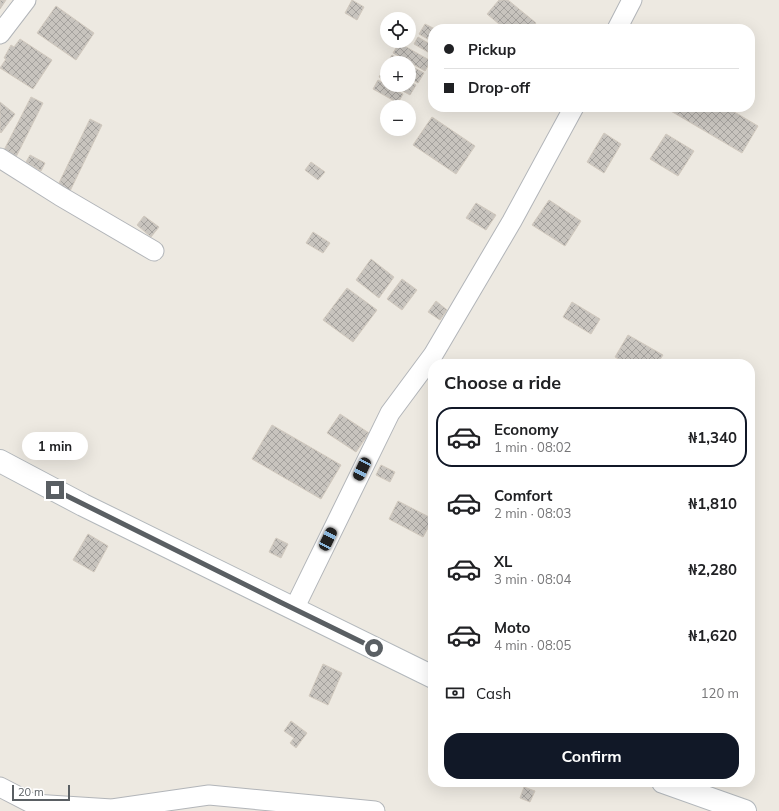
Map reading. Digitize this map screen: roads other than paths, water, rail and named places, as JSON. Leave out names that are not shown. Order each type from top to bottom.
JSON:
[{"type":"street","points":[[0,34],[26,0]]},
{"type":"street","points":[[619,24],[632,0]]},
{"type":"street","points":[[429,359],[512,221],[571,112]]},
{"type":"street","points":[[0,158],[60,196],[154,251]]},
{"type":"street","points":[[294,609],[390,413],[428,361]]},
{"type":"street","points":[[0,461],[83,505],[428,675]]},
{"type":"street","points":[[0,787],[33,804],[112,809],[209,795],[376,811]]},
{"type":"street","points":[[677,787],[745,811]]}]
